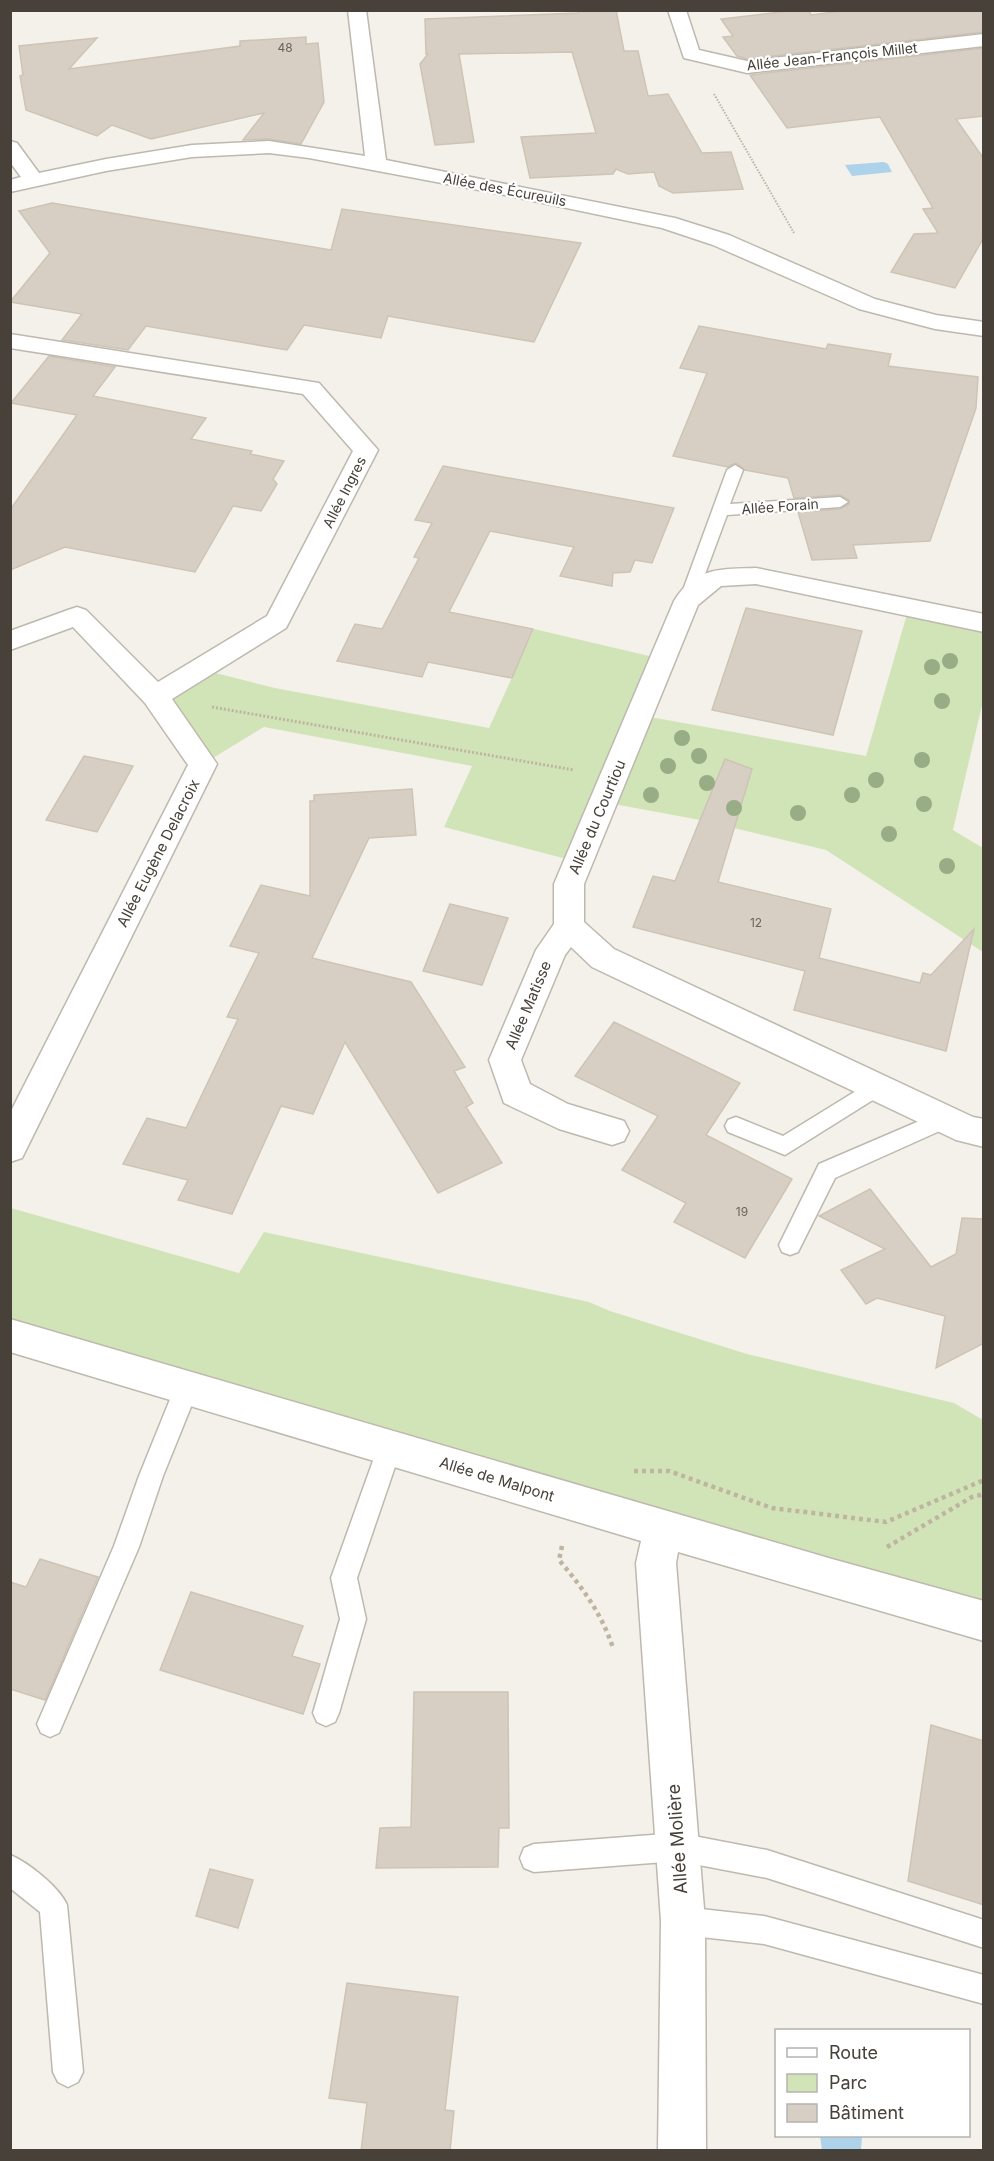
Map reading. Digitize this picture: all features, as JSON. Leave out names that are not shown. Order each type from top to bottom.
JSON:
[{"type":"street","points":[[357,10],[376,164]]},
{"type":"street","points":[[677,10],[691,54]]},
{"type":"street","name":"Allée Jean-François Millet","points":[[691,54],[747,67],[984,40]]},
{"type":"street","points":[[10,147],[33,180]]},
{"type":"street","name":"Allée des Écureuils","points":[[10,186],[169,154],[239,148],[288,149],[500,188],[667,223],[722,240],[867,304],[935,322],[984,329]]},
{"type":"street","name":"Allée Ingres","points":[[10,341],[311,388],[366,450],[277,622],[155,696]]},
{"type":"street","name":"Allée du Courtiou","points":[[569,926],[569,884],[613,777],[687,601],[714,578],[756,576],[984,623]]},
{"type":"street","name":"Allée Eugène Delacroix","points":[[10,641],[77,616],[155,696],[203,764],[10,1148]]},
{"type":"street","points":[[569,926],[603,958],[968,1130],[984,1133]]},
{"type":"street","name":"Allée Matisse","points":[[569,926],[552,950],[505,1060],[516,1093],[560,1115],[612,1131]]},
{"type":"street","name":"Allée de Malpont","points":[[10,1335],[832,1579],[984,1621]]},
{"type":"street","name":"Allée Molière","points":[[664,1528],[656,1563],[683,1921],[682,2151]]},
{"type":"lane","name":"Allée Forain","points":[[687,601],[735,470]]},
{"type":"lane","name":"Allée Forain","points":[[720,510],[840,502]]},
{"type":"lane","points":[[736,1126],[785,1146],[877,1087]]},
{"type":"lane","points":[[790,1245],[827,1172],[945,1119]]},
{"type":"lane","points":[[50,1724],[126,1547],[151,1476],[187,1387]]},
{"type":"lane","points":[[326,1713],[353,1618],[344,1578],[386,1458],[386,1446]]},
{"type":"lane","points":[[534,1858],[678,1847],[767,1864],[984,1934]]},
{"type":"lane","points":[[10,1869],[53,1905],[68,2072]]},
{"type":"lane","points":[[683,1921],[764,1930],[984,1990]]},
{"type":"path","points":[[691,54],[824,285]]},
{"type":"path","points":[[155,696],[613,777]]},
{"type":"path","points":[[832,1579],[972,1497],[984,1494]]},
{"type":"green space","points":[[909,607],[983,620],[983,701],[953,830],[983,848],[983,952],[826,850],[700,820],[603,802],[578,862],[444,827],[472,766],[264,727],[203,764],[155,696],[200,669],[275,688],[489,728],[534,629],[662,659],[639,715],[866,756]]},
{"type":"green space","points":[[11,1208],[239,1273],[264,1232],[589,1302],[610,1311],[747,1354],[954,1403],[983,1420],[983,1621],[11,1335]]},
{"type":"water","points":[[884,162],[888,164],[892,172],[852,176],[845,165]]},
{"type":"water","points":[[820,2137],[862,2137],[861,2150],[822,2150]]},
{"type":"building","points":[[578,10],[616,10],[624,51],[638,51],[648,96],[668,94],[702,153],[731,152],[743,189],[673,193],[659,186],[654,172],[628,174],[616,169],[613,174],[530,178],[521,137],[596,133],[572,52],[459,54],[474,142],[435,145],[420,64],[428,54],[426,54],[425,19],[578,13]]},
{"type":"building","points":[[809,10],[811,15],[849,10],[984,10],[984,32],[747,59],[737,56],[723,37],[733,36],[721,19]]},
{"type":"building","points":[[306,37],[306,44],[318,43],[324,102],[301,144],[269,139],[243,140],[264,113],[151,139],[112,125],[97,136],[26,110],[20,76],[23,75],[19,46],[97,38],[69,69],[240,46],[240,41]]},
{"type":"building","points":[[984,48],[984,116],[956,119],[984,159],[984,237],[955,288],[891,272],[914,234],[938,233],[923,209],[933,208],[880,117],[787,128],[750,75]]},
{"type":"building","points":[[52,203],[331,250],[342,209],[581,243],[534,342],[388,316],[381,338],[304,325],[287,350],[146,326],[128,350],[62,340],[82,314],[10,302],[50,253],[19,211]]},
{"type":"building","points":[[699,326],[826,349],[828,344],[891,354],[888,366],[978,377],[976,408],[930,541],[853,545],[857,558],[812,560],[798,512],[840,509],[849,504],[849,500],[840,495],[794,498],[788,478],[745,470],[736,463],[728,467],[673,456],[707,373],[680,368]]},
{"type":"building","points":[[49,356],[115,367],[93,396],[206,418],[191,439],[252,451],[250,454],[284,461],[273,479],[277,484],[261,511],[233,506],[195,572],[65,547],[10,570],[10,510],[77,415],[11,403]]},
{"type":"building","points":[[443,466],[674,508],[652,563],[635,560],[630,572],[613,573],[612,586],[560,576],[574,547],[490,531],[449,612],[533,629],[512,678],[428,662],[422,677],[337,661],[355,624],[382,629],[419,558],[414,557],[432,523],[415,520]]},
{"type":"building","points":[[746,608],[862,631],[833,735],[712,710]]},
{"type":"building","points":[[84,756],[133,766],[97,832],[46,820]]},
{"type":"building","points":[[725,759],[752,769],[718,882],[831,909],[819,958],[920,983],[923,973],[931,975],[974,929],[946,1051],[794,1010],[805,971],[633,927],[653,876],[675,881]]},
{"type":"building","points":[[412,789],[416,835],[369,838],[312,958],[411,982],[465,1067],[454,1071],[473,1103],[466,1107],[502,1163],[438,1193],[345,1042],[313,1114],[281,1106],[232,1214],[178,1200],[188,1180],[123,1164],[147,1118],[186,1128],[238,1019],[227,1017],[259,953],[230,946],[261,885],[310,896],[310,801],[314,801],[314,795]]},
{"type":"building","points":[[450,904],[508,918],[482,985],[423,971]]},
{"type":"building","points":[[614,1022],[740,1083],[706,1135],[792,1179],[745,1258],[674,1222],[686,1203],[622,1170],[658,1116],[575,1076]]},
{"type":"building","points":[[870,1189],[931,1267],[956,1254],[962,1218],[984,1219],[984,1343],[936,1368],[945,1316],[877,1298],[866,1304],[841,1270],[885,1249],[819,1216]]},
{"type":"building","points":[[40,1559],[98,1577],[45,1700],[10,1689],[10,1582],[26,1587]]},
{"type":"building","points":[[191,1592],[303,1626],[292,1656],[320,1664],[303,1714],[160,1670]]},
{"type":"building","points":[[414,1692],[508,1692],[509,1828],[499,1828],[498,1867],[376,1868],[380,1828],[411,1827]]},
{"type":"building","points":[[931,1725],[984,1741],[984,1905],[908,1881]]},
{"type":"building","points":[[210,1869],[253,1880],[238,1928],[196,1916]]},
{"type":"building","points":[[347,1983],[458,1997],[445,2110],[454,2111],[450,2151],[361,2151],[367,2103],[329,2098]]}]
